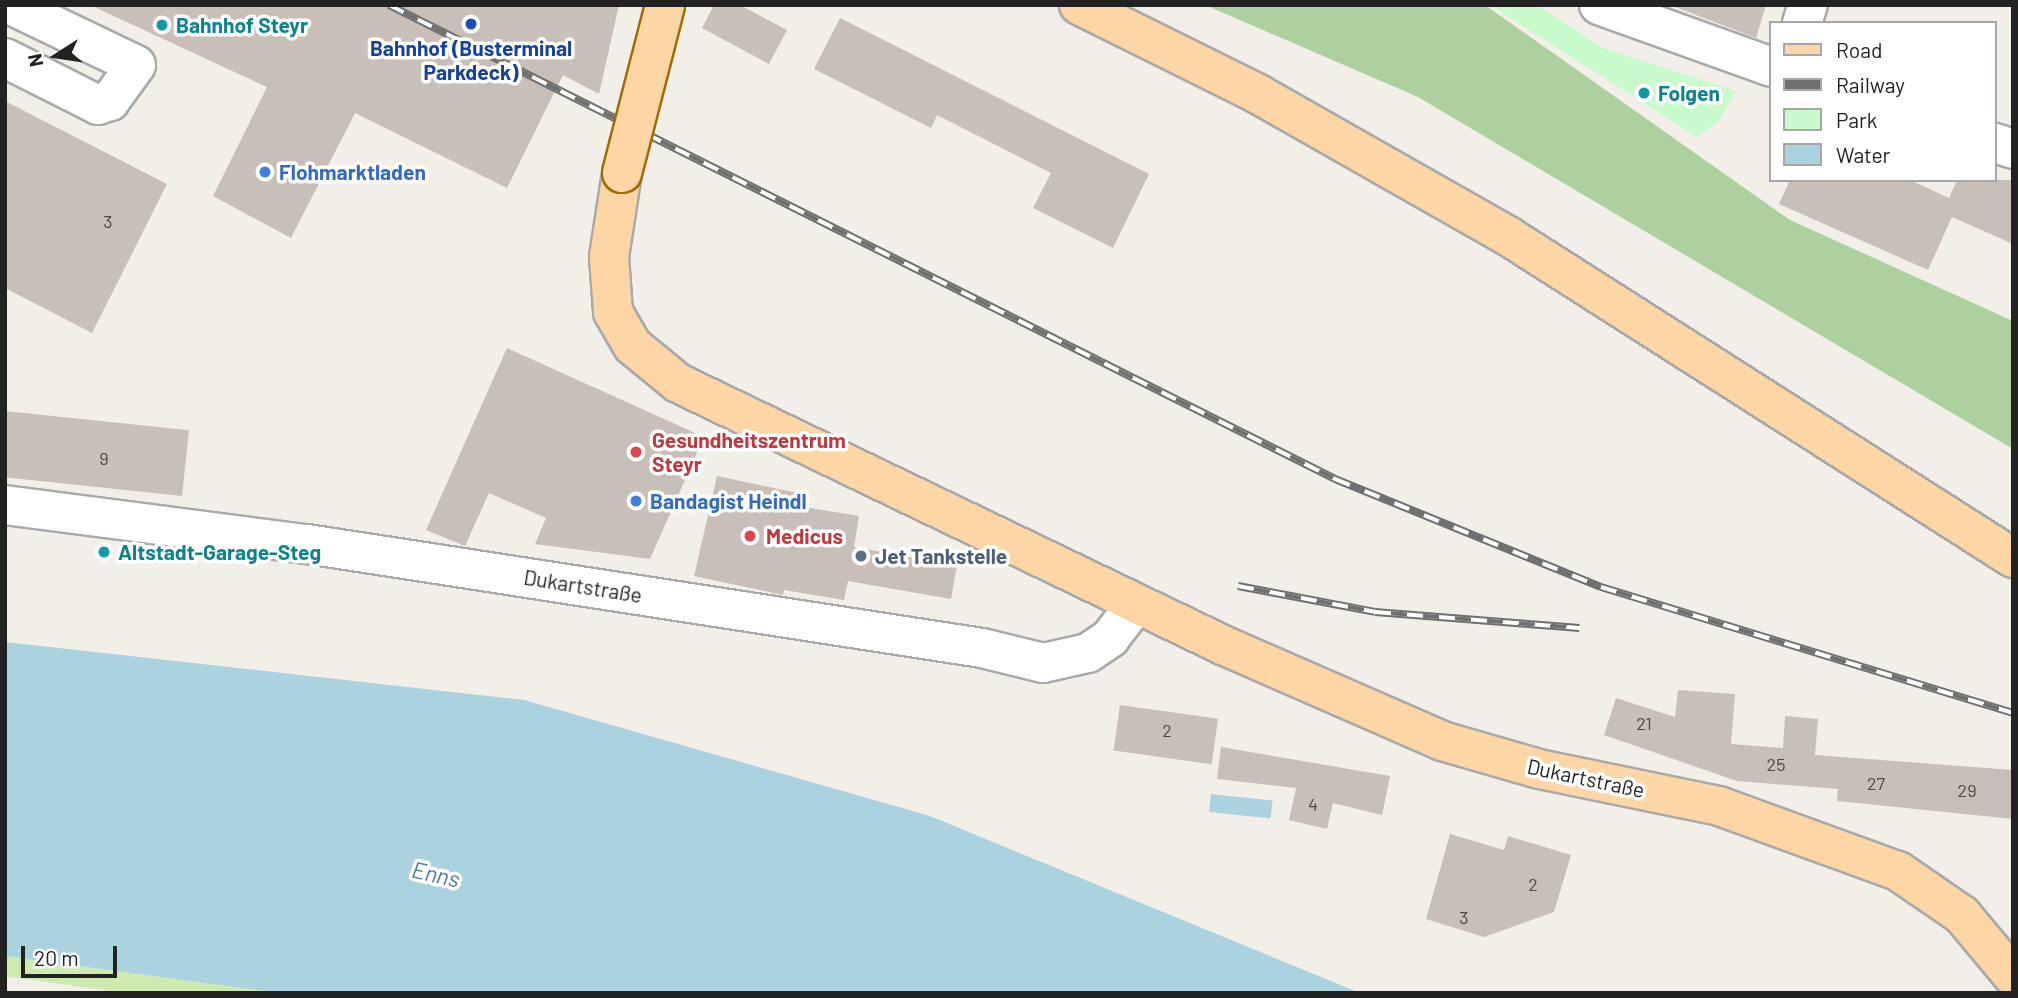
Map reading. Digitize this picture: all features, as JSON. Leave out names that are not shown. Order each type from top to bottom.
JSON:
[{"type":"main road","name":"Dukartstraße","points":[[665,5],[622,173],[610,257],[613,312],[622,331],[647,361],[678,383],[1136,604],[1442,741],[1539,769],[1719,806],[1860,854],[1932,891],[2009,960]]},
{"type":"main road","points":[[1079,5],[1258,94],[1508,236],[2013,558]]},
{"type":"street","points":[[5,58],[99,105],[110,101],[136,65],[11,5]]},
{"type":"street","points":[[1598,5],[1770,67]]},
{"type":"street","name":"Dukartstraße","points":[[5,505],[307,544],[982,648],[1044,663],[1088,653],[1110,638],[1136,604]]},
{"type":"green space","points":[[1205,5],[1485,5],[1790,220],[2013,321],[2013,449],[1418,97]]},
{"type":"green space","points":[[1490,5],[1538,5],[1601,47],[1736,91],[1718,122],[1697,137]]},
{"type":"green space","points":[[5,956],[279,993],[123,993],[5,976]]},
{"type":"water","name":"Enns","points":[[5,642],[524,700],[930,816],[1360,993],[279,993],[5,956]]},
{"type":"water","points":[[1211,794],[1273,800],[1271,818],[1209,812]]},
{"type":"building","points":[[90,5],[619,5],[599,94],[563,75],[507,188],[355,113],[291,238],[213,196],[267,87]]},
{"type":"building","points":[[714,5],[740,5],[787,30],[769,64],[702,28]]},
{"type":"building","points":[[1670,5],[1766,5],[1756,38]]},
{"type":"building","points":[[840,18],[1149,174],[1113,248],[1033,208],[1051,173],[937,115],[931,128],[814,69]]},
{"type":"building","points":[[5,101],[167,184],[92,333],[5,288]]},
{"type":"building","points":[[2013,180],[2013,244],[1952,217],[1928,270],[1779,204],[1789,182],[1914,182],[1949,198],[1956,182]]},
{"type":"building","name":"Gesundheitszentrum Steyr","points":[[507,348],[704,437],[650,559],[535,544],[546,518],[489,493],[465,546],[426,530]]},
{"type":"building","points":[[5,411],[189,430],[182,496],[5,477]]},
{"type":"building","points":[[717,476],[807,495],[804,507],[859,516],[854,547],[957,565],[951,599],[848,581],[844,600],[784,590],[783,595],[694,576]]},
{"type":"building","points":[[1678,690],[1735,694],[1731,744],[1783,748],[1785,716],[1818,719],[1815,755],[2013,770],[2013,819],[1837,801],[1838,789],[1737,781],[1604,735],[1616,698],[1675,717]]},
{"type":"building","points":[[1120,705],[1218,719],[1212,764],[1114,751]]},
{"type":"building","points":[[1221,747],[1390,776],[1382,815],[1333,803],[1327,829],[1289,820],[1296,788],[1217,779]]},
{"type":"building","points":[[1450,834],[1504,850],[1508,836],[1571,855],[1554,912],[1484,937],[1426,919]]},
{"type":"railway","points":[[389,5],[1335,479],[1601,587],[2013,713]]},
{"type":"railway","points":[[1238,586],[1375,612],[1579,628]]},
{"type":"place","name":"Bahnhof (Busterminal Parkdeck)","points":[[471,24]]},
{"type":"place","name":"Bahnhof Steyr","points":[[162,25]]},
{"type":"place","name":"Folgen","points":[[1644,93]]},
{"type":"place","name":"Flohmarktladen","points":[[265,172]]},
{"type":"place","name":"Gesundheitszentrum Steyr","points":[[636,452]]},
{"type":"place","name":"Bandagist Heindl","points":[[636,501]]},
{"type":"place","name":"Medicus","points":[[750,536]]},
{"type":"place","name":"Altstadt-Garage-Steg","points":[[104,552]]},
{"type":"place","name":"Jet Tankstelle","points":[[861,556]]}]
